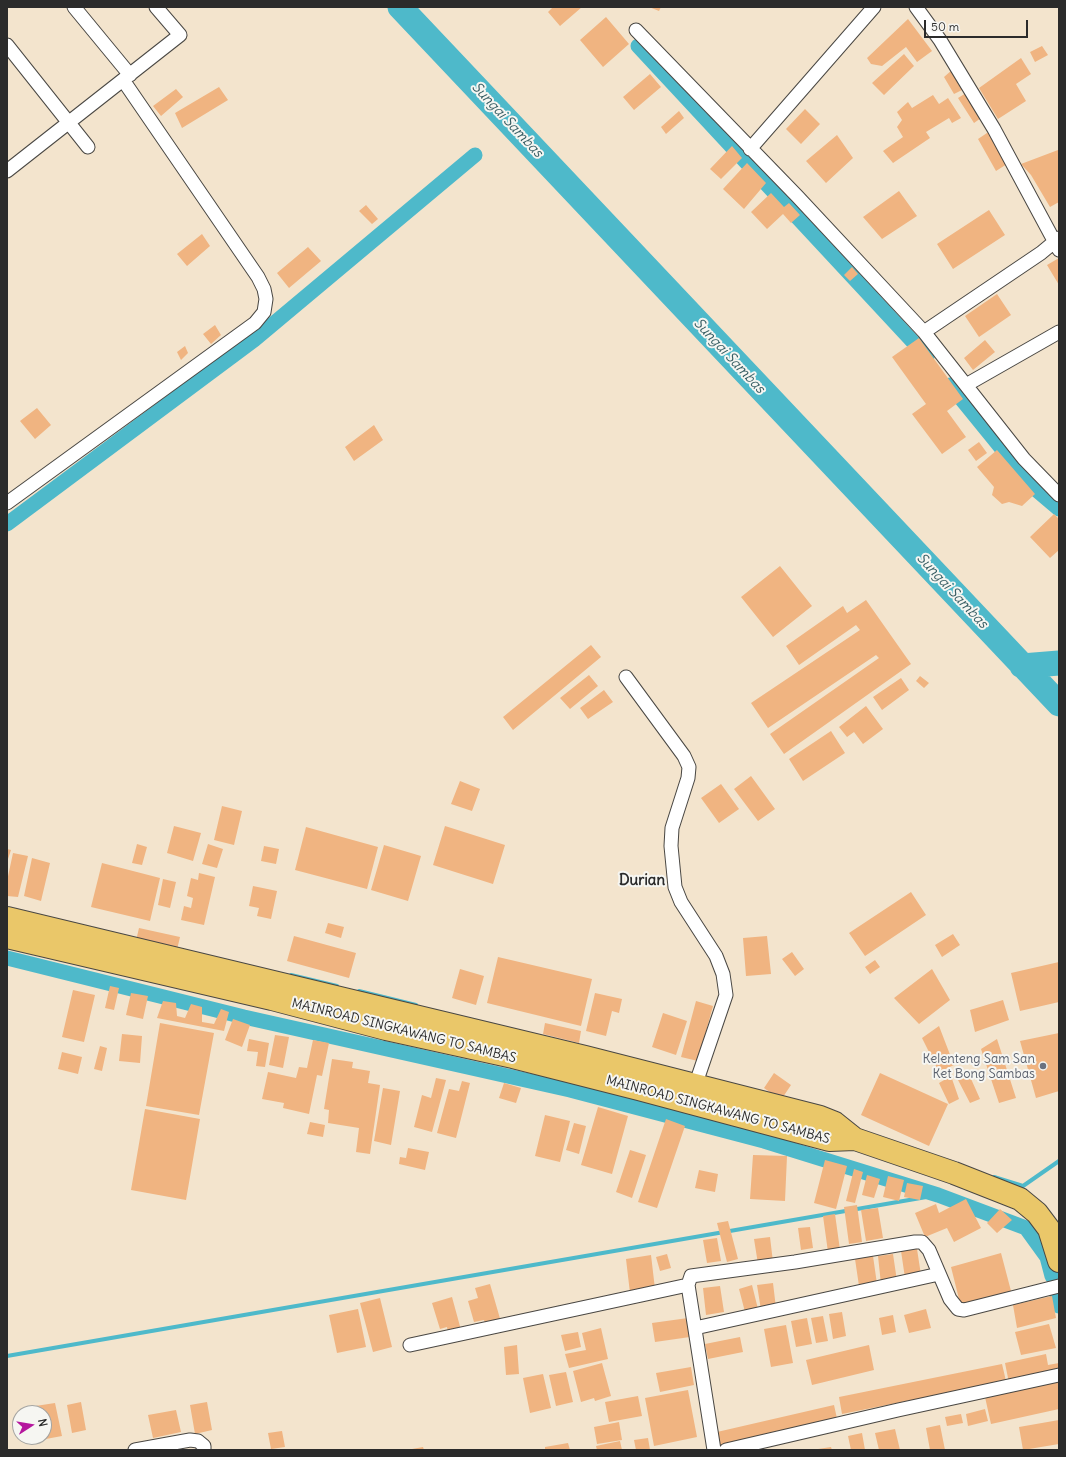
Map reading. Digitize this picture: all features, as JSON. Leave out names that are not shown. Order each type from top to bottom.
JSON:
[{"type":"highway","name":"MAINROAD SINGKAWANG TO SAMBAS","points":[[7,918],[390,1020],[469,1047],[639,1089],[829,1140],[855,1139]]},
{"type":"highway","name":"MAINROAD SINGKAWANG TO SAMBAS","points":[[7,937],[272,999],[585,1057],[820,1117],[835,1123],[855,1139]]},
{"type":"highway","points":[[855,1139],[954,1173],[1020,1199],[1037,1212],[1049,1229],[1059,1261]]},
{"type":"street","points":[[7,503],[249,328],[264,312],[266,299],[264,289],[258,277],[126,77],[74,7]]},
{"type":"street","points":[[7,172],[180,35],[156,7]]},
{"type":"street","points":[[750,149],[874,7]]},
{"type":"street","points":[[916,7],[940,40],[994,129],[1057,243],[1041,252],[924,332]]},
{"type":"street","points":[[636,30],[924,332],[1024,459],[1059,495]]},
{"type":"street","points":[[7,45],[88,147]]},
{"type":"street","points":[[966,385],[1059,332]]},
{"type":"street","points":[[626,677],[684,756],[689,767],[688,778],[672,828],[671,846],[675,887],[681,902],[716,956],[723,974],[726,994],[696,1086]]},
{"type":"street","points":[[714,1450],[696,1328],[688,1285],[691,1276],[795,1262],[922,1242],[930,1250],[950,1299],[954,1306],[960,1310],[1059,1286]]},
{"type":"street","points":[[696,1328],[939,1274]]},
{"type":"street","points":[[410,1345],[688,1285]]},
{"type":"street","points":[[726,1450],[898,1410],[1059,1375]]},
{"type":"street","points":[[135,1450],[190,1440],[198,1441],[204,1446],[204,1450]]},
{"type":"building","points":[[553,7],[582,7],[560,26],[548,12]]},
{"type":"building","points":[[649,7],[661,7],[659,11]]},
{"type":"building","points":[[606,17],[629,44],[603,67],[580,40]]},
{"type":"building","points":[[908,19],[932,51],[917,62],[906,47],[882,66],[871,64],[867,58]]},
{"type":"building","points":[[1042,46],[1048,55],[1035,62],[1030,52]]},
{"type":"building","points":[[904,54],[914,66],[884,95],[872,83]]},
{"type":"building","points":[[1021,58],[1031,74],[1016,84],[1026,101],[998,119],[979,88]]},
{"type":"building","points":[[952,70],[964,89],[954,94],[944,77]]},
{"type":"building","points":[[650,74],[661,87],[634,110],[623,97]]},
{"type":"building","points":[[219,87],[228,100],[182,128],[175,113]]},
{"type":"building","points":[[176,89],[183,97],[161,116],[153,106]]},
{"type":"building","points":[[966,93],[981,118],[974,123],[958,98]]},
{"type":"building","points":[[933,95],[939,104],[948,98],[961,118],[952,123],[949,118],[926,132],[930,138],[893,163],[883,151],[903,137],[897,127],[902,120],[897,112],[908,102],[912,108]]},
{"type":"building","points":[[805,109],[820,124],[801,144],[786,129]]},
{"type":"building","points":[[679,111],[684,118],[666,134],[661,127]]},
{"type":"building","points":[[990,131],[1007,164],[996,171],[978,139]]},
{"type":"building","points":[[837,135],[853,158],[826,183],[806,161]]},
{"type":"building","points":[[732,146],[742,158],[721,179],[710,169]]},
{"type":"building","points":[[1058,150],[1059,202],[1050,207],[1031,175],[1021,164]]},
{"type":"building","points":[[747,163],[766,183],[744,209],[723,189]]},
{"type":"building","points":[[899,191],[917,216],[882,239],[863,217]]},
{"type":"building","points":[[771,193],[784,207],[789,203],[800,215],[791,223],[783,214],[767,229],[751,212]]},
{"type":"building","points":[[366,205],[378,219],[372,224],[359,211]]},
{"type":"building","points":[[989,210],[1005,235],[953,269],[937,244]]},
{"type":"building","points":[[202,234],[210,246],[187,266],[177,254]]},
{"type":"building","points":[[308,247],[321,261],[289,288],[277,273]]},
{"type":"building","points":[[1059,258],[1059,285],[1047,265]]},
{"type":"building","points":[[852,267],[858,274],[850,281],[844,275]]},
{"type":"building","points":[[997,294],[1011,315],[979,337],[965,316]]},
{"type":"building","points":[[215,325],[221,335],[211,344],[203,334]]},
{"type":"building","points":[[919,338],[963,399],[947,411],[966,437],[942,454],[912,414],[926,404],[892,357]]},
{"type":"building","points":[[985,340],[995,352],[973,370],[964,358]]},
{"type":"building","points":[[185,346],[188,353],[181,360],[177,352]]},
{"type":"building","points":[[37,408],[51,425],[35,439],[20,421]]},
{"type":"building","points":[[374,425],[383,440],[354,461],[345,447]]},
{"type":"building","points":[[979,442],[987,453],[976,461],[968,450]]},
{"type":"building","points":[[997,450],[1035,494],[1022,506],[1009,502],[1002,504],[992,495],[994,487],[977,467]]},
{"type":"building","points":[[1054,514],[1059,519],[1059,550],[1050,558],[1030,537]]},
{"type":"building","points":[[780,566],[812,606],[773,637],[741,597]]},
{"type":"building","points":[[866,600],[911,664],[784,754],[770,734],[879,658],[876,655],[768,728],[751,703],[860,630],[856,625],[799,665],[786,646],[843,606],[847,613]]},
{"type":"building","points":[[591,645],[601,657],[513,730],[503,717]]},
{"type":"building","points":[[589,675],[598,686],[570,709],[560,698]]},
{"type":"building","points":[[920,676],[929,683],[924,688],[916,681]]},
{"type":"building","points":[[901,678],[909,690],[882,710],[873,697]]},
{"type":"building","points":[[604,690],[613,702],[588,719],[580,708]]},
{"type":"building","points":[[866,706],[883,729],[863,744],[854,732],[847,737],[839,727]]},
{"type":"building","points":[[831,731],[845,753],[803,781],[789,759]]},
{"type":"building","points":[[751,776],[775,809],[758,821],[734,789]]},
{"type":"building","points":[[460,781],[480,789],[472,811],[451,804]]},
{"type":"building","points":[[721,784],[739,809],[719,823],[701,798]]},
{"type":"building","points":[[222,806],[242,811],[234,845],[214,840]]},
{"type":"building","points":[[174,826],[201,833],[193,861],[167,853]]},
{"type":"building","points":[[445,826],[505,845],[493,884],[433,865]]},
{"type":"building","points":[[306,827],[378,847],[367,889],[295,870]]},
{"type":"building","points":[[137,844],[147,847],[142,865],[132,863]]},
{"type":"building","points":[[208,844],[223,849],[217,868],[202,864]]},
{"type":"building","points":[[384,845],[421,856],[408,901],[371,890]]},
{"type":"building","points":[[264,846],[279,849],[276,864],[261,861]]},
{"type":"building","points":[[7,849],[11,850],[7,862]]},
{"type":"building","points":[[13,853],[28,856],[18,897],[7,896],[7,881]]},
{"type":"building","points":[[32,858],[50,863],[41,901],[24,896]]},
{"type":"building","points":[[102,863],[160,878],[150,921],[91,907]]},
{"type":"building","points":[[199,873],[215,877],[204,925],[181,920],[184,906],[191,908],[193,898],[187,896],[191,878],[198,880]]},
{"type":"building","points":[[163,879],[176,882],[170,908],[158,905]]},
{"type":"building","points":[[253,886],[277,891],[271,919],[257,916],[259,908],[249,906]]},
{"type":"building","points":[[911,892],[926,915],[865,956],[849,933]]},
{"type":"building","points":[[328,923],[344,927],[341,938],[325,933]]},
{"type":"building","points":[[139,928],[180,937],[176,954],[135,945]]},
{"type":"building","points":[[953,934],[960,945],[942,957],[935,945]]},
{"type":"building","points":[[294,936],[356,953],[349,978],[287,961]]},
{"type":"building","points":[[767,936],[771,974],[746,976],[743,938]]},
{"type":"building","points":[[792,952],[804,969],[795,976],[782,959]]},
{"type":"building","points":[[498,957],[592,979],[581,1026],[487,1003]]},
{"type":"building","points":[[875,960],[880,967],[870,974],[865,967]]},
{"type":"building","points":[[1059,962],[1059,1002],[1020,1011],[1011,973]]},
{"type":"building","points":[[460,969],[484,976],[476,1005],[452,998]]},
{"type":"building","points":[[932,969],[950,1000],[919,1024],[894,998]]},
{"type":"building","points":[[110,986],[119,988],[114,1010],[105,1008]]},
{"type":"building","points":[[73,990],[95,995],[84,1042],[62,1037]]},
{"type":"building","points":[[131,993],[148,996],[143,1019],[126,1015]]},
{"type":"building","points":[[595,993],[622,999],[619,1013],[612,1011],[606,1036],[586,1031]]},
{"type":"building","points":[[1003,1000],[1009,1020],[975,1032],[970,1010]]},
{"type":"building","points":[[163,1001],[176,1003],[177,1016],[185,1018],[191,1004],[202,1007],[202,1022],[214,1024],[221,1009],[229,1012],[224,1031],[157,1018]]},
{"type":"building","points":[[696,1001],[713,1006],[698,1061],[681,1057]]},
{"type":"building","points":[[663,1013],[687,1021],[676,1055],[652,1047]]},
{"type":"building","points":[[233,1019],[250,1025],[242,1047],[225,1040]]},
{"type":"building","points":[[160,1023],[214,1033],[199,1115],[146,1106]]},
{"type":"building","points":[[545,1023],[581,1031],[579,1043],[543,1034]]},
{"type":"building","points":[[939,1026],[954,1065],[939,1072],[922,1038]]},
{"type":"building","name":"Kelenteng Sam San Ket Bong Sambas","points":[[1059,1033],[1059,1091],[1036,1098],[1020,1041]]},
{"type":"building","points":[[122,1034],[142,1036],[140,1063],[119,1061]]},
{"type":"building","points":[[275,1035],[289,1037],[283,1068],[269,1065]]},
{"type":"building","points":[[249,1039],[269,1043],[265,1067],[256,1066],[258,1052],[247,1051]]},
{"type":"building","points":[[997,1039],[1016,1098],[999,1103],[981,1049]]},
{"type":"building","points":[[313,1040],[329,1043],[322,1076],[317,1075],[309,1114],[283,1108],[284,1103],[262,1099],[268,1072],[296,1078],[299,1067],[307,1068]]},
{"type":"building","points":[[100,1046],[107,1048],[102,1071],[94,1069]]},
{"type":"building","points":[[62,1052],[82,1057],[78,1074],[58,1069]]},
{"type":"building","points":[[332,1059],[353,1062],[352,1068],[370,1071],[368,1083],[380,1085],[370,1154],[356,1152],[359,1128],[328,1123],[329,1110],[324,1109]]},
{"type":"building","points":[[968,1072],[980,1099],[970,1103],[958,1080]]},
{"type":"building","points":[[774,1073],[791,1085],[781,1100],[764,1088]]},
{"type":"building","points":[[880,1073],[948,1104],[929,1146],[861,1115]]},
{"type":"building","points":[[951,1076],[959,1099],[949,1104],[939,1083]]},
{"type":"building","points":[[436,1078],[446,1080],[432,1132],[414,1127],[422,1095],[431,1098]]},
{"type":"building","points":[[462,1081],[470,1083],[456,1138],[437,1133],[449,1089],[459,1091]]},
{"type":"building","points":[[504,1083],[521,1088],[516,1103],[499,1098]]},
{"type":"building","points":[[383,1088],[400,1091],[391,1145],[374,1141]]},
{"type":"building","points":[[598,1107],[628,1116],[612,1174],[581,1165]]},
{"type":"building","points":[[145,1109],[200,1119],[186,1200],[131,1190]]},
{"type":"building","points":[[545,1115],[570,1121],[560,1162],[535,1156]]},
{"type":"building","points":[[666,1119],[685,1126],[657,1208],[638,1202]]},
{"type":"building","points":[[310,1122],[325,1125],[323,1137],[307,1134]]},
{"type":"building","points":[[574,1123],[586,1126],[579,1154],[566,1150]]},
{"type":"building","points":[[408,1148],[429,1152],[425,1170],[399,1164],[400,1157],[406,1158]]},
{"type":"building","points":[[630,1150],[646,1155],[632,1198],[616,1192]]},
{"type":"building","points":[[753,1155],[787,1156],[785,1201],[750,1199]]},
{"type":"building","points":[[825,1160],[847,1166],[836,1209],[814,1203]]},
{"type":"building","points":[[854,1169],[863,1172],[855,1203],[846,1201]]},
{"type":"building","points":[[699,1170],[718,1174],[715,1192],[695,1188]]},
{"type":"building","points":[[867,1175],[880,1179],[874,1198],[862,1195]]},
{"type":"building","points":[[888,1176],[904,1180],[899,1201],[883,1197]]},
{"type":"building","points":[[907,1183],[923,1186],[920,1200],[904,1197]]},
{"type":"building","points":[[966,1199],[981,1228],[954,1242],[947,1228],[925,1237],[915,1213],[936,1204],[939,1213]]},
{"type":"building","points":[[857,1205],[862,1242],[849,1244],[844,1207]]},
{"type":"building","points":[[878,1208],[883,1238],[866,1241],[861,1210]]},
{"type":"building","points":[[1000,1209],[1012,1220],[997,1233],[987,1223]]},
{"type":"building","points":[[835,1214],[840,1250],[828,1252],[823,1216]]},
{"type":"building","points":[[728,1221],[738,1259],[727,1262],[717,1223]]},
{"type":"building","points":[[810,1227],[813,1248],[801,1250],[798,1228]]},
{"type":"building","points":[[770,1237],[773,1262],[758,1264],[754,1239]]},
{"type":"building","points":[[717,1238],[721,1261],[707,1263],[703,1240]]},
{"type":"building","points":[[917,1249],[921,1275],[905,1278],[901,1251]]},
{"type":"building","points":[[1001,1253],[1011,1291],[961,1307],[951,1267]]},
{"type":"building","points":[[667,1254],[671,1268],[660,1271],[656,1257]]},
{"type":"building","points":[[893,1254],[897,1281],[881,1284],[878,1256]]},
{"type":"building","points":[[651,1255],[655,1289],[630,1293],[626,1259]]},
{"type":"building","points":[[873,1256],[877,1284],[859,1286],[855,1259]]},
{"type":"building","points":[[773,1283],[776,1308],[761,1310],[757,1285]]},
{"type":"building","points":[[490,1284],[501,1322],[486,1326],[484,1320],[474,1322],[468,1301],[478,1298],[475,1288]]},
{"type":"building","points":[[752,1285],[758,1309],[745,1312],[739,1289]]},
{"type":"building","points":[[720,1286],[724,1312],[706,1315],[703,1288]]},
{"type":"building","points":[[1052,1296],[1056,1318],[1017,1328],[1013,1305]]},
{"type":"building","points":[[452,1297],[461,1330],[448,1333],[447,1327],[440,1329],[432,1303]]},
{"type":"building","points":[[380,1298],[392,1347],[373,1352],[360,1303]]},
{"type":"building","points":[[358,1309],[366,1347],[337,1353],[329,1315]]},
{"type":"building","points":[[926,1309],[931,1328],[909,1333],[904,1315]]},
{"type":"building","points":[[842,1312],[846,1336],[833,1339],[829,1314]]},
{"type":"building","points":[[893,1315],[896,1332],[882,1335],[879,1318]]},
{"type":"building","points":[[823,1316],[828,1341],[816,1343],[811,1318]]},
{"type":"building","points":[[688,1318],[690,1337],[655,1342],[652,1323]]},
{"type":"building","points":[[807,1318],[812,1344],[796,1347],[791,1321]]},
{"type":"building","points":[[1049,1324],[1056,1348],[1021,1355],[1015,1332]]},
{"type":"building","points":[[786,1325],[793,1363],[771,1367],[764,1329]]},
{"type":"building","points":[[601,1328],[608,1359],[569,1368],[565,1354],[586,1350],[582,1333]]},
{"type":"building","points":[[578,1332],[581,1347],[565,1351],[561,1335]]},
{"type":"building","points":[[740,1337],[743,1352],[708,1359],[705,1344]]},
{"type":"building","points":[[517,1345],[519,1374],[506,1375],[504,1347]]},
{"type":"building","points":[[869,1345],[874,1370],[812,1385],[806,1360]]},
{"type":"building","points":[[1046,1354],[1048,1365],[1059,1363],[1059,1372],[1009,1383],[1005,1363]]},
{"type":"building","points":[[602,1363],[611,1396],[595,1401],[594,1398],[581,1402],[573,1371]]},
{"type":"building","points":[[1002,1364],[1006,1381],[842,1414],[839,1397]]},
{"type":"building","points":[[691,1367],[694,1385],[660,1392],[656,1373]]},
{"type":"building","points":[[566,1372],[573,1402],[556,1406],[549,1375]]},
{"type":"building","points":[[543,1374],[551,1408],[530,1413],[523,1378]]},
{"type":"building","points":[[1059,1381],[1059,1409],[991,1424],[985,1397]]},
{"type":"building","points":[[688,1390],[697,1437],[654,1446],[645,1398]]},
{"type":"building","points":[[638,1396],[642,1416],[609,1422],[605,1402]]},
{"type":"building","points":[[81,1402],[86,1430],[72,1433],[67,1405]]},
{"type":"building","points":[[207,1402],[212,1430],[195,1434],[190,1405]]},
{"type":"building","points":[[55,1403],[62,1436],[52,1438],[52,1405],[42,1405]]},
{"type":"building","points":[[834,1405],[838,1423],[721,1450],[717,1432]]},
{"type":"building","points":[[985,1409],[988,1421],[968,1426],[966,1414]]},
{"type":"building","points":[[176,1410],[181,1432],[153,1438],[148,1415]]},
{"type":"building","points":[[961,1414],[963,1423],[947,1426],[945,1417]]},
{"type":"building","points":[[1059,1420],[1059,1444],[1023,1450],[1019,1427]]},
{"type":"building","points":[[619,1422],[622,1440],[597,1444],[594,1427]]},
{"type":"building","points":[[940,1425],[945,1450],[930,1450],[926,1428]]},
{"type":"building","points":[[895,1429],[900,1450],[879,1450],[875,1433]]},
{"type":"building","points":[[282,1431],[285,1447],[271,1449],[268,1433]]},
{"type":"building","points":[[862,1433],[865,1450],[851,1450],[848,1436]]},
{"type":"building","points":[[648,1438],[650,1450],[636,1450],[634,1440]]},
{"type":"building","points":[[620,1441],[622,1450],[597,1450],[596,1446]]},
{"type":"building","points":[[568,1443],[570,1450],[545,1450],[545,1447]]},
{"type":"building","points":[[423,1447],[424,1450],[412,1450],[412,1449]]},
{"type":"building","points":[[831,1447],[832,1450],[818,1450],[818,1449]]},
{"type":"waterway","name":"Sungai Sambas","points":[[400,7],[1059,704]]},
{"type":"waterway","points":[[638,46],[927,357]]},
{"type":"waterway","points":[[7,524],[254,340],[475,155]]},
{"type":"waterway","points":[[950,385],[1033,487],[1059,509]]},
{"type":"waterway","points":[[1022,666],[1059,663]]},
{"type":"waterway","points":[[7,958],[244,1017],[570,1090],[764,1141],[938,1195],[1026,1228],[1047,1257],[1052,1276]]},
{"type":"waterway","points":[[291,975],[337,986]]},
{"type":"waterway","points":[[359,991],[416,1005]]},
{"type":"waterway","points":[[994,1177],[1023,1186],[1059,1161]]},
{"type":"waterway","points":[[7,1356],[938,1195]]},
{"type":"waterway","points":[[1057,1298],[1059,1306]]},
{"type":"place","name":"Kelenteng Sam San Ket Bong Sambas","points":[[1043,1066]]},
{"type":"district","name":"Durian","points":[[642,881]]}]
